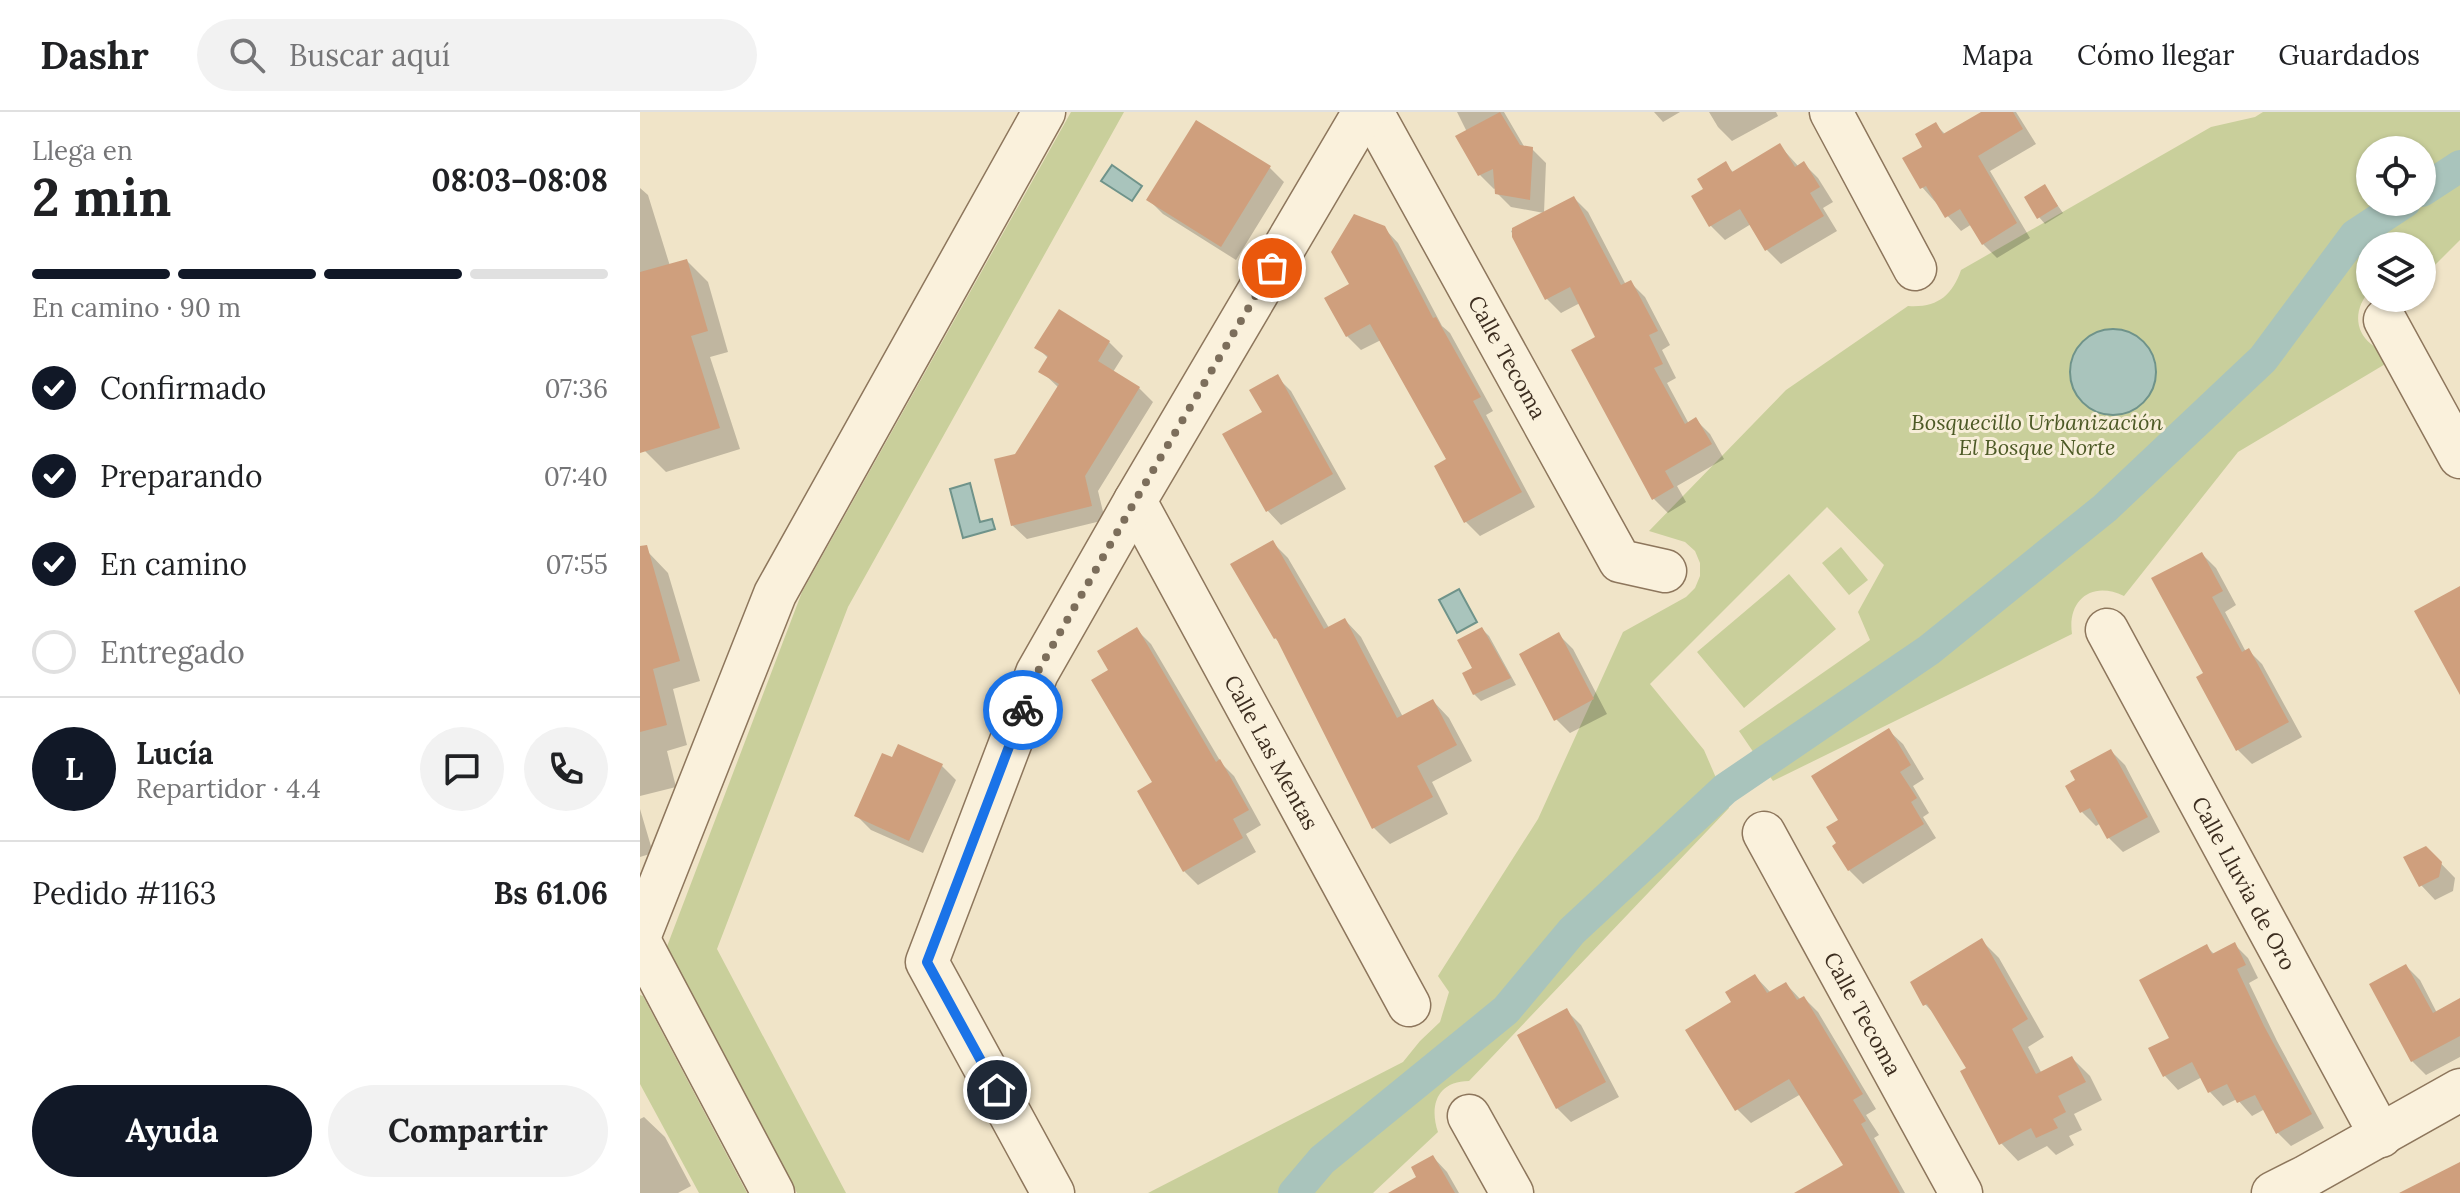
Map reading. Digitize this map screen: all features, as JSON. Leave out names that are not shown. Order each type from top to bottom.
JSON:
[{"type":"street","points":[[640,935],[775,594],[1044,112]]},
{"type":"street","points":[[1053,1193],[927,962],[1037,673],[1364,112]]},
{"type":"street","name":"Calle Tecoma","points":[[1372,112],[1620,561],[1665,571]]},
{"type":"street","points":[[1831,112],[1915,269]]},
{"type":"street","points":[[2385,320],[2460,457]]},
{"type":"street","name":"Calle Las Mentas","points":[[1135,501],[1409,1005]]},
{"type":"street","name":"Calle Lluvia de Oro","points":[[2107,630],[2381,1136]]},
{"type":"street","name":"Calle Tecoma","points":[[1764,833],[1961,1193]]},
{"type":"street","points":[[640,942],[773,1193]]},
{"type":"street","points":[[2291,1189],[2460,1090]]},
{"type":"street","points":[[1469,1116],[1512,1193]]},
{"type":"green space","points":[[1071,112],[1124,112],[848,607],[717,949],[846,1193],[797,1193],[666,949],[802,592]]},
{"type":"green space","name":"Bosquecillo Urbanización El Bosque Norte","points":[[2263,112],[2460,112],[2460,240],[2436,264],[2436,232],[2356,232],[2356,312],[2359,312],[2359,325],[2365,338],[2392,360],[2238,452],[2124,596],[2102,590],[2084,596],[2074,611],[2072,634],[1773,781],[1739,731],[1870,640],[1858,612],[1884,565],[1827,507],[1650,684],[1704,750],[1729,808],[1469,1081],[1449,1085],[1443,1090],[1435,1104],[1438,1132],[1373,1193],[1148,1193],[1403,1062],[1440,1022],[1449,992],[1438,976],[1538,819],[1623,632],[1686,597],[1695,588],[1700,576],[1700,563],[1695,551],[1685,542],[1649,531],[1786,390],[1908,306],[1927,305],[1942,298],[1953,287],[1961,270],[2211,127],[2255,117]]},
{"type":"green space","points":[[1841,547],[1868,580],[1849,595],[1822,563]]},
{"type":"green space","points":[[1789,574],[1836,629],[1744,708],[1697,652]]},
{"type":"green space","points":[[640,995],[747,1193],[699,1193],[640,1084]]},
{"type":"water","points":[[1112,165],[1142,186],[1132,201],[1101,181]]},
{"type":"water","points":[[2113,329],[2137,336],[2149,348],[2156,372],[2149,396],[2137,408],[2113,415],[2089,408],[2077,396],[2070,372],[2077,348],[2089,336]]},
{"type":"water","points":[[970,483],[980,522],[992,519],[995,529],[963,538],[950,489]]},
{"type":"water","points":[[1459,589],[1477,622],[1457,633],[1439,600]]},
{"type":"building","points":[[1500,112],[1520,145],[1533,147],[1530,200],[1495,194],[1493,169],[1478,176],[1455,136]]},
{"type":"building","points":[[1981,112],[2013,112],[2023,129],[1978,156],[2017,223],[1982,245],[1960,209],[1945,218],[1926,186],[1920,189],[1902,158],[1922,147],[1915,134],[1936,122],[1943,134]]},
{"type":"building","points":[[1196,120],[1271,166],[1221,247],[1146,200]]},
{"type":"building","points":[[1780,143],[1795,167],[1804,161],[1820,187],[1810,193],[1824,216],[1765,251],[1740,209],[1709,227],[1691,196],[1703,189],[1697,179],[1726,161],[1732,172]]},
{"type":"building","points":[[2045,184],[2058,206],[2037,219],[2024,197]]},
{"type":"building","points":[[1574,196],[1621,285],[1631,280],[1658,331],[1649,335],[1663,364],[1654,368],[1685,424],[1696,417],[1712,444],[1665,471],[1674,487],[1652,500],[1571,350],[1595,337],[1570,287],[1545,300],[1512,237],[1512,228]]},
{"type":"building","points":[[1354,214],[1385,226],[1433,318],[1436,317],[1481,397],[1473,401],[1522,492],[1464,523],[1434,466],[1446,459],[1370,324],[1346,337],[1324,298],[1349,284],[1331,252]]},
{"type":"building","points":[[687,259],[708,331],[691,336],[720,428],[640,453],[640,272]]},
{"type":"building","points":[[1059,309],[1110,341],[1098,361],[1140,387],[1085,476],[1092,506],[1011,526],[994,459],[1015,454],[1059,384],[1038,372],[1048,356],[1034,348]]},
{"type":"building","points":[[1278,374],[1333,474],[1266,512],[1222,434],[1262,412],[1249,390]]},
{"type":"building","points":[[1273,540],[1324,629],[1345,618],[1397,718],[1433,699],[1457,745],[1417,766],[1433,797],[1372,829],[1276,638],[1230,564]]},
{"type":"building","points":[[647,545],[680,661],[653,669],[667,725],[640,732],[640,546]]},
{"type":"building","points":[[2202,552],[2223,591],[2212,597],[2242,652],[2249,648],[2289,722],[2236,751],[2196,677],[2203,673],[2151,578]]},
{"type":"building","points":[[2460,586],[2460,695],[2414,611]]},
{"type":"building","points":[[1137,627],[1216,762],[1220,759],[1249,810],[1233,819],[1243,838],[1183,872],[1137,791],[1152,782],[1091,680],[1108,670],[1097,651]]},
{"type":"building","points":[[1482,627],[1511,678],[1473,695],[1462,673],[1472,668],[1457,640]]},
{"type":"building","points":[[1559,632],[1594,699],[1554,721],[1519,654]]},
{"type":"building","points":[[1889,728],[1911,765],[1900,772],[1917,798],[1911,802],[1924,824],[1848,871],[1832,846],[1836,843],[1826,827],[1838,820],[1811,776]]},
{"type":"building","points":[[898,744],[943,764],[909,841],[854,816],[882,753],[892,757]]},
{"type":"building","points":[[2111,749],[2148,817],[2107,839],[2090,808],[2080,813],[2065,786],[2075,780],[2070,771]]},
{"type":"building","points":[[2426,846],[2442,862],[2439,877],[2419,887],[2403,857]]},
{"type":"building","points":[[1982,938],[2028,1019],[2012,1029],[2036,1074],[2072,1056],[2086,1082],[2058,1096],[2066,1112],[2053,1119],[2058,1128],[2036,1138],[2031,1128],[1999,1145],[1960,1071],[1966,1068],[1910,982]]},
{"type":"building","points":[[2235,942],[2246,965],[2237,969],[2312,1114],[2276,1134],[2255,1095],[2237,1103],[2227,1084],[2208,1093],[2192,1062],[2163,1077],[2148,1048],[2169,1038],[2139,980],[2207,944],[2212,954]]},
{"type":"building","points":[[2406,964],[2433,1013],[2460,998],[2460,1036],[2411,1062],[2369,984]]},
{"type":"building","points":[[1755,974],[1767,993],[1786,982],[1797,1000],[1804,996],[1863,1094],[1853,1100],[1866,1121],[1861,1124],[1900,1193],[1794,1193],[1843,1165],[1789,1079],[1735,1111],[1685,1030],[1731,1002],[1725,992]]},
{"type":"building","points":[[1567,1008],[1606,1082],[1556,1109],[1517,1035]]},
{"type":"building","points":[[1433,1155],[1455,1193],[1388,1193],[1416,1177],[1411,1167]]},
{"type":"building","points":[[2460,1162],[2460,1193],[2399,1193]]},
{"type":"waterway","points":[[2436,182],[2460,166]]},
{"type":"waterway","points":[[1294,1193],[1322,1160],[1506,1010],[1572,931],[1725,789],[1929,650],[2105,508],[2263,359],[2355,235],[2384,216]]},
{"type":"way so far","points":[[1023,710],[1037,673],[1272,268]]},
{"type":"route","points":[[997,1090],[927,962],[1023,710]]}]
